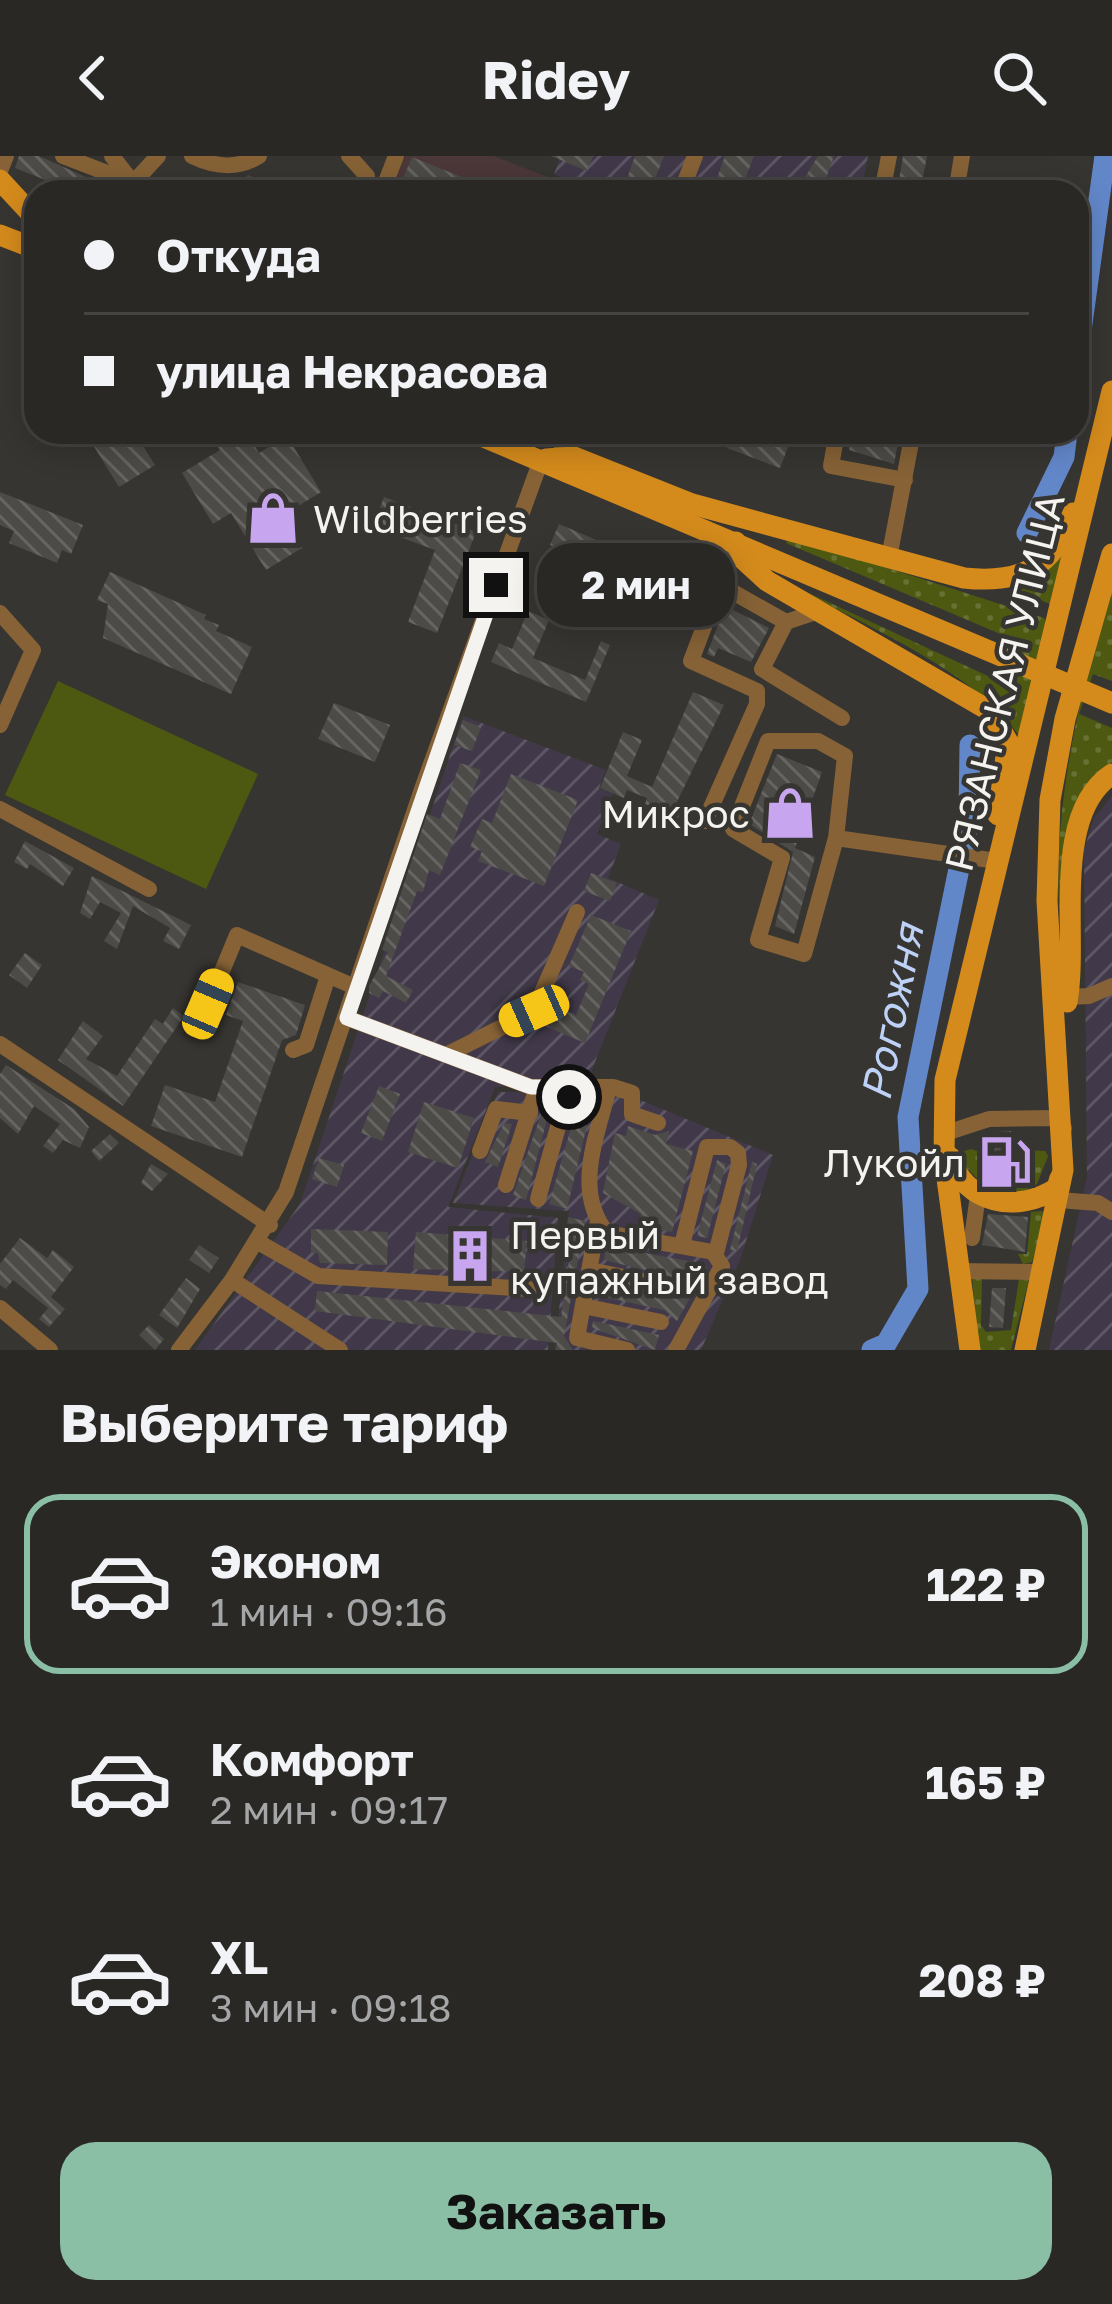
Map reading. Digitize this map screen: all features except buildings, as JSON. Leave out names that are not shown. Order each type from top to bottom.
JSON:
[{"type":"main road","points":[[0,180],[24,207]]},
{"type":"main road","points":[[0,235],[24,216]]},
{"type":"main road","points":[[505,444],[692,504],[964,578],[995,582],[1028,574],[1065,536],[1097,457],[1112,391]]},
{"type":"main road","name":"РЯЗАНСКАЯ УЛИЦА","points":[[970,1350],[944,1156],[945,1080],[1097,457]]},
{"type":"main road","points":[[552,461],[1112,704]]},
{"type":"main road","points":[[648,504],[692,504],[729,539],[753,571],[976,700],[1001,725],[1008,757],[971,858],[988,893]]},
{"type":"main road","name":"РЯЗАНСКАЯ УЛИЦА","points":[[1025,1350],[1063,1170],[1059,1031],[1047,901],[1050,800],[1065,719],[1112,554]]},
{"type":"main road","points":[[1059,1031],[1068,997],[1074,838],[1090,793],[1112,774]]},
{"type":"main road","points":[[946,1133],[960,1180],[977,1195],[1029,1201],[1057,1188],[1063,1170]]},
{"type":"street","points":[[0,171],[6,156]]},
{"type":"street","points":[[64,156],[117,180]]},
{"type":"street","points":[[138,180],[158,156]]},
{"type":"street","points":[[192,156],[211,165],[245,165],[259,156]]},
{"type":"street","points":[[349,156],[367,176]]},
{"type":"street","points":[[179,1350],[270,1225],[347,1018],[422,789],[562,444]]},
{"type":"street","points":[[835,444],[831,466],[905,480]]},
{"type":"street","points":[[890,558],[911,444]]},
{"type":"street","points":[[705,821],[757,691],[691,661],[724,586],[729,539]]},
{"type":"street","points":[[724,586],[786,622]]},
{"type":"street","points":[[819,610],[786,622],[762,669],[842,718]]},
{"type":"street","points":[[0,613],[32,650],[0,725]]},
{"type":"street","points":[[748,723],[768,741],[818,741],[845,756],[836,838],[804,954],[758,940],[782,858],[733,829],[768,741]]},
{"type":"street","points":[[0,809],[148,889]]},
{"type":"street","points":[[836,838],[971,858]]},
{"type":"street","points":[[446,1055],[534,1011],[577,913]]},
{"type":"street","points":[[208,1004],[237,935],[357,988]]},
{"type":"street","points":[[293,1050],[306,1046],[328,976]]},
{"type":"street","points":[[1068,997],[1112,986]]},
{"type":"street","points":[[347,1018],[537,1087],[609,1087],[632,1093],[632,1114],[658,1123]]},
{"type":"street","points":[[0,1044],[270,1225]]},
{"type":"street","points":[[506,1185],[537,1087]]},
{"type":"street","points":[[538,1199],[569,1087]]},
{"type":"street","points":[[609,1087],[586,1184],[598,1221],[607,1233],[716,1253]]},
{"type":"street","points":[[480,1151],[496,1109],[530,1113]]},
{"type":"street","points":[[946,1133],[989,1119],[1056,1118],[1064,1129]]},
{"type":"street","points":[[676,1350],[721,1275],[716,1253],[739,1165],[738,1153],[730,1147],[707,1147],[682,1245]]},
{"type":"street","points":[[972,1238],[977,1195]]},
{"type":"street","points":[[1059,1200],[1104,1203]]},
{"type":"street","points":[[598,1221],[576,1344],[627,1350]]},
{"type":"street","points":[[258,1242],[318,1276],[529,1289]]},
{"type":"street","points":[[590,1270],[672,1287]]},
{"type":"street","points":[[957,1271],[1043,1271]]},
{"type":"street","points":[[232,1280],[340,1350]]},
{"type":"street","points":[[583,1306],[661,1322]]},
{"type":"street","points":[[0,1308],[50,1350]]},
{"type":"shaded area","points":[[405,156],[494,156],[555,180],[396,180]]},
{"type":"shaded area","points":[[561,156],[868,156],[863,180],[568,180],[554,174]]},
{"type":"shaded area","points":[[463,716],[606,770],[599,788],[613,794],[597,834],[621,844],[608,878],[659,900],[588,1080],[495,1087],[448,1207],[558,1218],[548,1350],[195,1350],[300,1204]]},
{"type":"shaded area","points":[[1112,796],[1112,1350],[1049,1350],[1087,1177],[1084,850],[1094,818]]},
{"type":"shaded area","points":[[609,1087],[773,1155],[741,1257],[701,1350],[555,1350],[569,1211],[453,1203],[498,1092],[604,1093]]},
{"type":"green space","points":[[791,537],[1044,618],[1048,626],[1020,737],[1000,712],[945,669],[785,582],[1005,684],[1012,683],[1024,644],[786,543]]},
{"type":"green space","points":[[1063,549],[1050,604],[1010,588]]},
{"type":"green space","points":[[1112,579],[1112,681],[1093,674],[1079,714],[1112,728],[1112,762],[1095,777],[1074,814],[1065,856],[1060,924],[1064,792],[1080,707]]},
{"type":"green space","points":[[58,681],[258,774],[206,889],[5,795]]},
{"type":"green space","points":[[971,1149],[983,1153],[984,1174],[1021,1173],[1021,1150],[1045,1151],[1048,1156],[1037,1184],[1024,1191],[1001,1192],[981,1182],[956,1154]]},
{"type":"green space","points":[[1042,1211],[1045,1217],[1032,1262],[1023,1264],[1018,1254],[1027,1254],[1031,1212]]},
{"type":"green space","points":[[972,1276],[982,1278],[981,1325],[986,1332],[1011,1330],[1019,1279],[1029,1279],[1011,1350],[978,1350]]},
{"type":"waterway","name":"Рогожня","points":[[1089,273],[1105,156]]},
{"type":"waterway","name":"Рогожня","points":[[1027,533],[1064,457],[1066,444]]},
{"type":"waterway","name":"Рогожня","points":[[872,1350],[886,1344],[918,1289],[908,1117],[969,820],[970,745]]},
{"type":"place","name":"Wildberries","points":[[273,518]]},
{"type":"place","name":"Микрос","points":[[790,813]]},
{"type":"place","name":"Лукойл","points":[[1005,1162]]},
{"type":"place","name":"Первый купажный завод","points":[[470,1256]]},
{"type":"route","points":[[496,585],[347,1018],[531,1087],[569,1087],[569,1097]]}]
